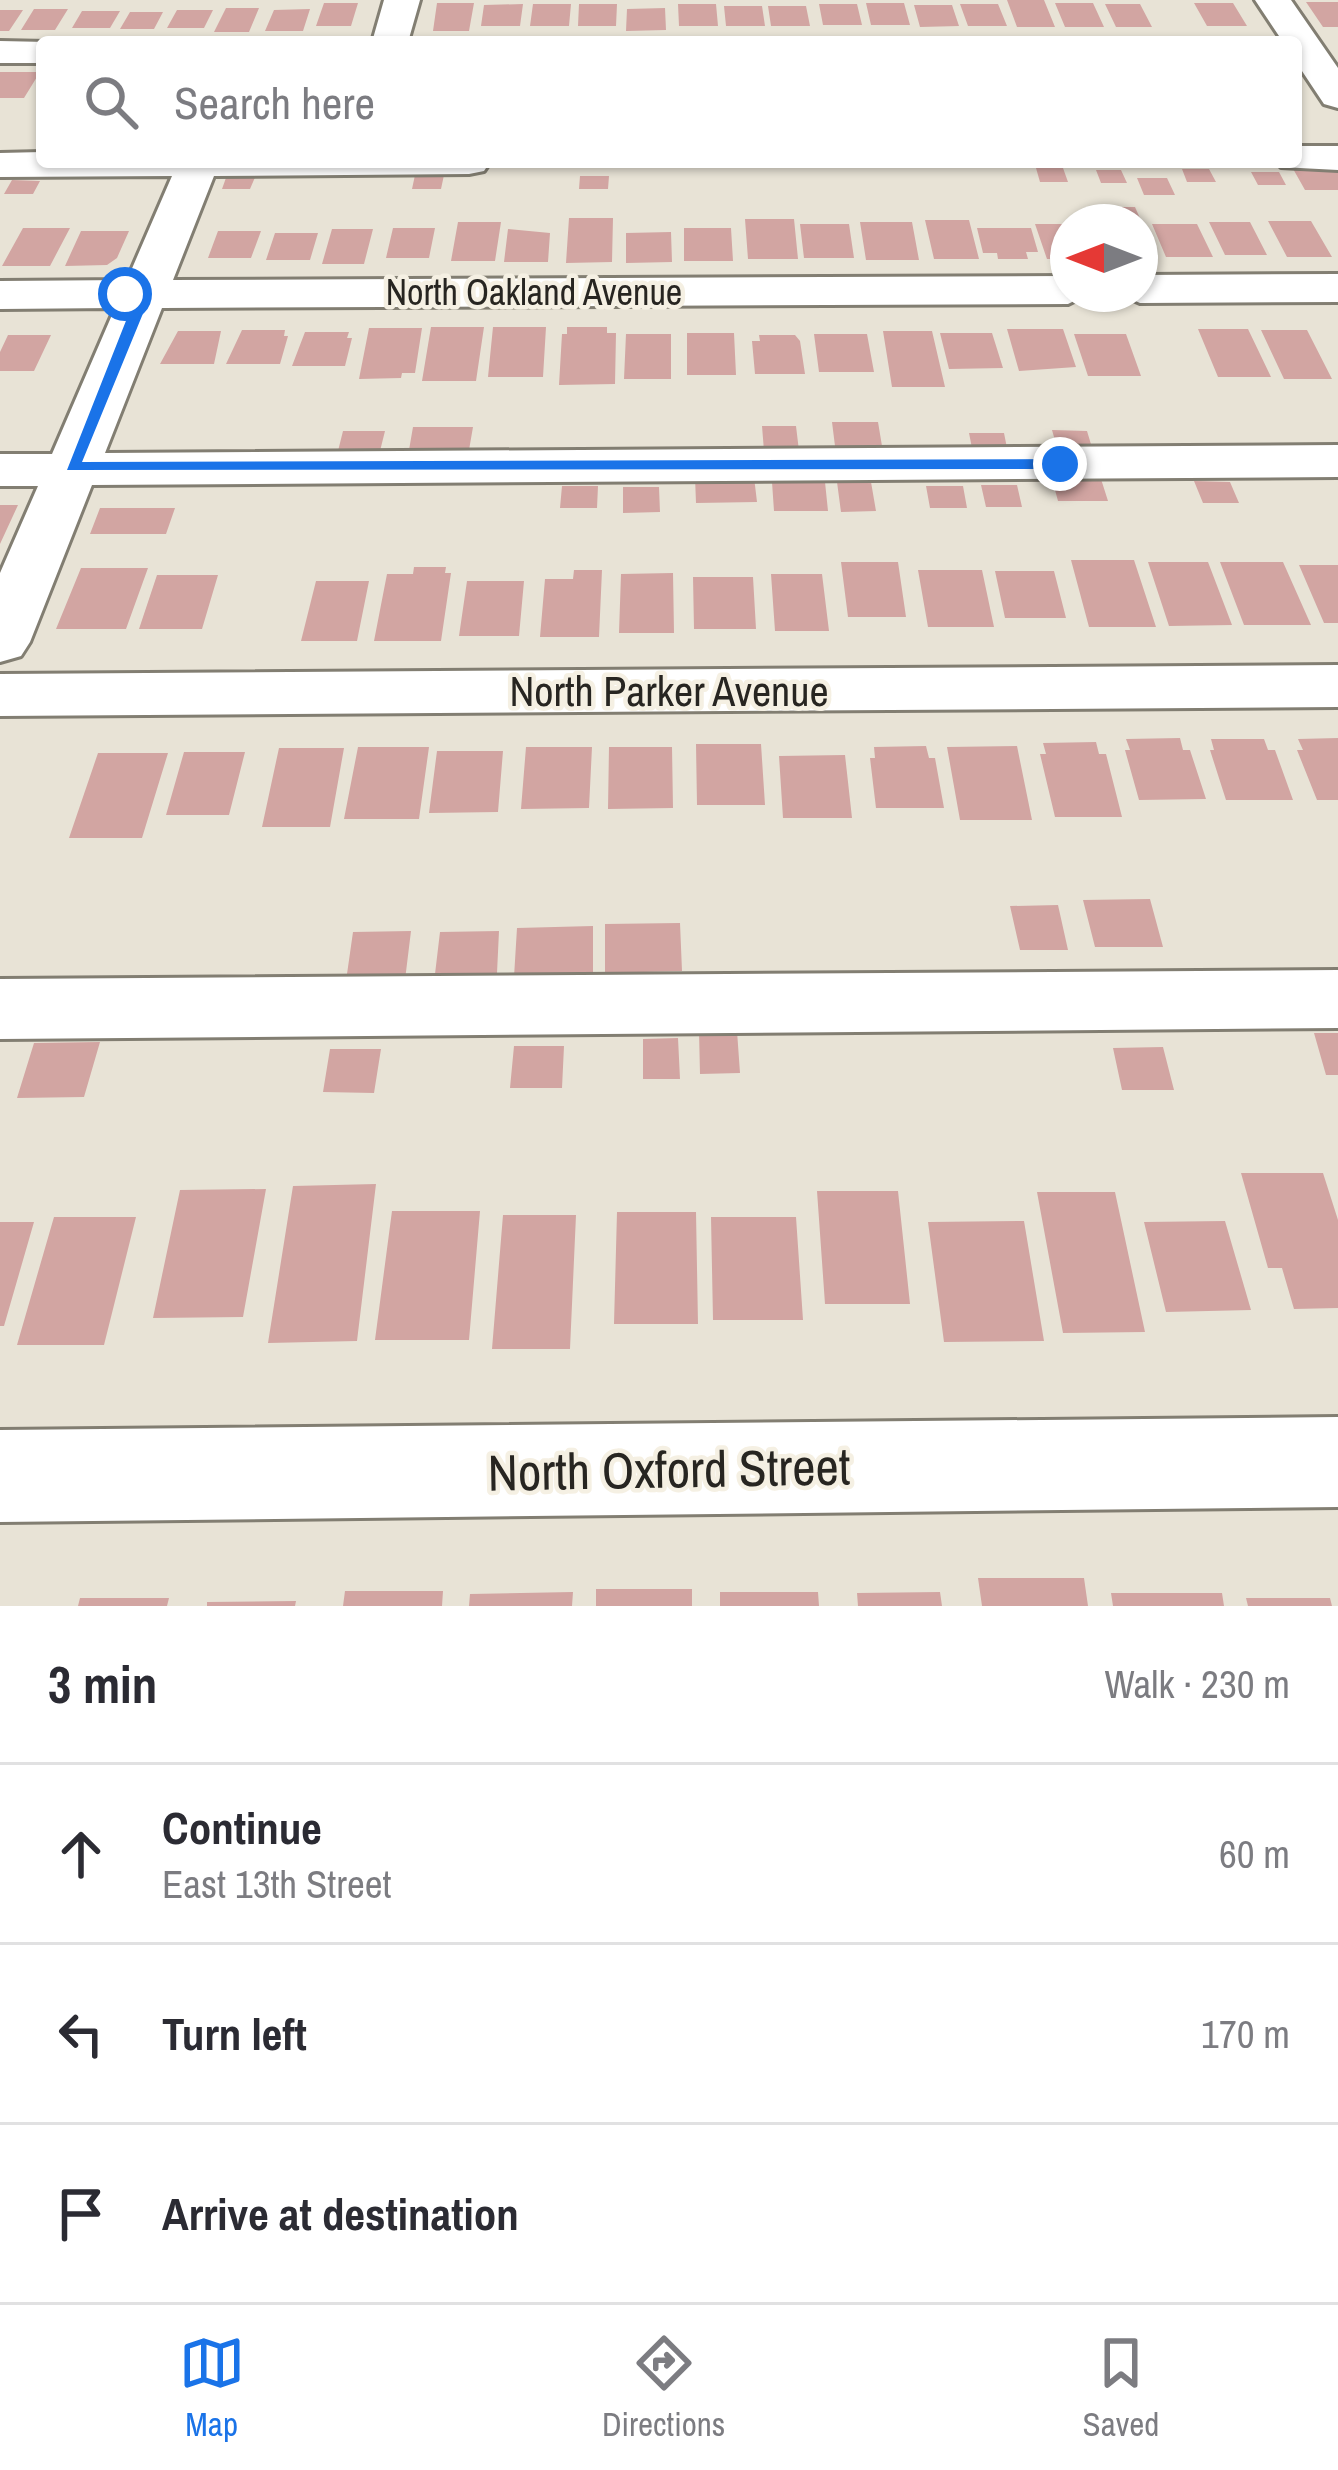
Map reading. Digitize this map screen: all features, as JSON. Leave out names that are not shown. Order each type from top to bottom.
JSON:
[{"type":"street","points":[[392,36],[402,0]]},
{"type":"street","points":[[1273,0],[1313,48],[1338,96]]},
{"type":"street","points":[[0,52],[36,52]]},
{"type":"street","points":[[1302,158],[1338,158]]},
{"type":"street","points":[[0,165],[36,165]]},
{"type":"street","points":[[0,642],[196,168]]},
{"type":"street","points":[[1158,289],[1338,288]]},
{"type":"street","name":"North Oakland Avenue","points":[[0,295],[1050,290]]},
{"type":"street","points":[[0,470],[1338,461]]},
{"type":"street","name":"North Parker Avenue","points":[[0,695],[1338,686]]},
{"type":"street","points":[[0,1010],[1338,999]]},
{"type":"street","name":"North Oxford Street","points":[[0,1476],[1338,1462]]},
{"type":"building","points":[[1007,0],[1044,0],[1055,27],[1017,27]]},
{"type":"building","points":[[1306,2],[1338,2],[1338,27],[1323,27]]},
{"type":"building","points":[[324,3],[358,3],[351,26],[316,26]]},
{"type":"building","points":[[437,3],[474,3],[469,31],[433,31]]},
{"type":"building","points":[[866,3],[904,3],[910,25],[871,25]]},
{"type":"building","points":[[1055,3],[1093,3],[1104,27],[1065,27]]},
{"type":"building","points":[[1194,3],[1233,3],[1247,26],[1207,26]]},
{"type":"building","points":[[523,4],[520,26],[481,26],[484,5]]},
{"type":"building","points":[[533,4],[571,4],[569,26],[530,26]]},
{"type":"building","points":[[579,4],[617,4],[616,26],[578,26]]},
{"type":"building","points":[[678,4],[716,4],[718,26],[679,26]]},
{"type":"building","points":[[819,4],[857,4],[862,25],[823,25]]},
{"type":"building","points":[[960,4],[998,4],[1007,26],[968,26]]},
{"type":"building","points":[[1105,4],[1140,4],[1152,27],[1116,27]]},
{"type":"building","points":[[914,5],[952,5],[959,26],[920,27]]},
{"type":"building","points":[[724,6],[762,6],[765,26],[726,26]]},
{"type":"building","points":[[768,6],[806,6],[810,26],[771,26]]},
{"type":"building","points":[[226,8],[259,8],[249,32],[214,32]]},
{"type":"building","points":[[665,8],[666,30],[626,31],[627,9]]},
{"type":"building","points":[[34,9],[68,9],[55,30],[21,30]]},
{"type":"building","points":[[310,9],[303,31],[265,31],[274,10]]},
{"type":"building","points":[[0,10],[23,10],[9,31],[0,31]]},
{"type":"building","points":[[177,10],[213,10],[204,28],[167,28]]},
{"type":"building","points":[[82,11],[120,11],[110,28],[72,28]]},
{"type":"building","points":[[130,12],[163,12],[154,29],[120,29]]},
{"type":"building","points":[[0,72],[36,72],[24,98],[0,98]]},
{"type":"building","points":[[1338,167],[1338,190],[1305,190],[1293,168]]},
{"type":"building","points":[[1036,168],[1063,168],[1068,182],[1040,182]]},
{"type":"building","points":[[1182,169],[1209,169],[1216,182],[1187,182]]},
{"type":"building","points":[[1096,170],[1121,170],[1127,183],[1101,183]]},
{"type":"building","points":[[1251,172],[1279,172],[1286,185],[1258,185]]},
{"type":"building","points":[[227,175],[256,175],[250,189],[222,189]]},
{"type":"building","points":[[415,175],[444,175],[441,189],[412,189]]},
{"type":"building","points":[[580,176],[609,176],[608,189],[579,189]]},
{"type":"building","points":[[1137,178],[1167,178],[1175,195],[1144,195]]},
{"type":"building","points":[[12,180],[40,181],[33,194],[4,194]]},
{"type":"building","points":[[569,218],[613,218],[612,262],[566,263]]},
{"type":"building","points":[[745,219],[794,219],[798,259],[748,259]]},
{"type":"building","points":[[925,220],[969,220],[979,259],[934,259]]},
{"type":"building","points":[[1268,221],[1311,221],[1332,257],[1287,257]]},
{"type":"building","points":[[458,222],[501,222],[495,261],[451,261]]},
{"type":"building","points":[[860,222],[912,222],[919,260],[866,260]]},
{"type":"building","points":[[1209,222],[1250,222],[1267,255],[1225,255]]},
{"type":"building","points":[[800,224],[849,224],[854,258],[804,258]]},
{"type":"building","points":[[1035,224],[1050,224],[1047,259]]},
{"type":"building","points":[[1158,224],[1197,224],[1213,257],[1166,257]]},
{"type":"building","points":[[23,228],[70,228],[50,266],[2,266]]},
{"type":"building","points":[[393,228],[435,228],[429,258],[386,258]]},
{"type":"building","points":[[684,228],[731,228],[733,261],[684,261]]},
{"type":"building","points":[[977,228],[1031,228],[1038,252],[1026,252],[1028,259],[998,259],[997,253],[983,253]]},
{"type":"building","points":[[332,229],[373,229],[364,264],[322,264]]},
{"type":"building","points":[[508,229],[550,233],[548,262],[504,262]]},
{"type":"building","points":[[81,231],[129,231],[117,258],[107,265],[65,266]]},
{"type":"building","points":[[218,231],[261,231],[251,258],[208,258]]},
{"type":"building","points":[[671,232],[672,262],[626,263],[626,233]]},
{"type":"building","points":[[275,233],[318,233],[310,260],[266,260]]},
{"type":"building","points":[[431,327],[484,327],[476,381],[422,381]]},
{"type":"building","points":[[493,327],[546,327],[543,377],[488,377]]},
{"type":"building","points":[[567,327],[607,327],[607,333],[616,333],[615,384],[559,385],[562,334],[567,334]]},
{"type":"building","points":[[369,328],[422,328],[415,373],[359,379]]},
{"type":"building","points":[[1007,329],[1063,329],[1076,367],[1019,371]]},
{"type":"building","points":[[1198,329],[1248,329],[1271,377],[1218,377]]},
{"type":"building","points":[[242,330],[285,330],[288,336],[280,364],[226,364]]},
{"type":"building","points":[[1261,330],[1307,330],[1332,379],[1284,379]]},
{"type":"building","points":[[178,331],[221,331],[214,364],[160,364]]},
{"type":"building","points":[[883,331],[932,331],[945,387],[892,387]]},
{"type":"building","points":[[305,332],[349,332],[347,338],[352,338],[345,366],[292,366]]},
{"type":"building","points":[[687,333],[734,333],[736,375],[687,375]]},
{"type":"building","points":[[940,333],[992,333],[1003,368],[949,369]]},
{"type":"building","points":[[626,334],[671,334],[671,379],[624,379]]},
{"type":"building","points":[[814,334],[867,334],[874,372],[819,372]]},
{"type":"building","points":[[1074,334],[1126,334],[1141,376],[1088,376]]},
{"type":"building","points":[[8,335],[51,335],[34,371],[0,371],[0,352]]},
{"type":"building","points":[[759,335],[795,335],[805,374],[755,374],[752,341],[760,341]]},
{"type":"building","points":[[832,422],[878,422],[882,446],[835,446]]},
{"type":"building","points":[[762,426],[796,426],[799,451],[764,451]]},
{"type":"building","points":[[413,427],[473,427],[469,450],[409,450]]},
{"type":"building","points":[[1052,430],[1087,431],[1093,451],[1058,451]]},
{"type":"building","points":[[343,431],[385,431],[380,451],[338,451]]},
{"type":"building","points":[[969,433],[1004,433],[1008,453],[973,453]]},
{"type":"building","points":[[695,477],[754,477],[757,502],[696,503]]},
{"type":"building","points":[[1052,479],[1101,479],[1108,501],[1058,501]]},
{"type":"building","points":[[1194,481],[1230,482],[1239,503],[1203,503]]},
{"type":"building","points":[[772,482],[825,482],[828,511],[774,511]]},
{"type":"building","points":[[837,482],[871,482],[876,511],[841,512]]},
{"type":"building","points":[[981,485],[1017,485],[1022,507],[986,507]]},
{"type":"building","points":[[562,486],[598,486],[597,508],[560,508]]},
{"type":"building","points":[[926,486],[963,486],[967,508],[930,508]]},
{"type":"building","points":[[623,487],[659,487],[660,512],[623,513]]},
{"type":"building","points":[[0,505],[18,505],[0,544]]},
{"type":"building","points":[[100,508],[175,508],[166,534],[90,534]]},
{"type":"building","points":[[1071,560],[1134,560],[1156,627],[1089,627]]},
{"type":"building","points":[[841,562],[898,562],[906,617],[848,617]]},
{"type":"building","points":[[1148,562],[1208,562],[1232,625],[1169,626]]},
{"type":"building","points":[[1220,562],[1283,562],[1311,625],[1244,625]]},
{"type":"building","points":[[1299,565],[1338,565],[1338,623],[1324,623]]},
{"type":"building","points":[[414,567],[446,567],[445,573],[451,573],[441,641],[374,641],[387,574],[413,574]]},
{"type":"building","points":[[81,568],[148,568],[126,629],[56,629]]},
{"type":"building","points":[[574,570],[602,570],[599,637],[540,637],[545,579],[573,579]]},
{"type":"building","points":[[918,570],[982,570],[994,627],[928,627]]},
{"type":"building","points":[[995,571],[1054,571],[1066,618],[1005,618]]},
{"type":"building","points":[[673,573],[674,633],[619,633],[621,574]]},
{"type":"building","points":[[771,574],[822,574],[829,631],[775,631]]},
{"type":"building","points":[[157,575],[218,575],[202,629],[139,629]]},
{"type":"building","points":[[693,577],[753,577],[756,629],[694,629]]},
{"type":"building","points":[[316,581],[369,581],[357,641],[301,641]]},
{"type":"building","points":[[467,581],[524,581],[519,636],[459,636]]},
{"type":"building","points":[[1180,738],[1183,750],[1190,750],[1206,799],[1139,800],[1126,739]]},
{"type":"building","points":[[1338,738],[1338,800],[1317,800],[1297,750],[1303,750],[1298,739]]},
{"type":"building","points":[[1211,739],[1264,739],[1268,750],[1275,750],[1293,800],[1226,800]]},
{"type":"building","points":[[1096,742],[1099,754],[1106,754],[1122,817],[1055,817],[1040,754],[1046,754],[1043,743]]},
{"type":"building","points":[[696,744],[761,744],[765,805],[697,805]]},
{"type":"building","points":[[926,746],[929,758],[935,758],[944,808],[876,808],[870,758],[875,758],[874,747]]},
{"type":"building","points":[[1017,746],[1032,820],[960,820],[947,747]]},
{"type":"building","points":[[358,747],[429,747],[419,819],[344,819]]},
{"type":"building","points":[[526,747],[592,747],[589,808],[521,809]]},
{"type":"building","points":[[609,747],[672,747],[673,808],[608,809]]},
{"type":"building","points":[[279,748],[344,748],[330,827],[262,827]]},
{"type":"building","points":[[437,751],[503,751],[498,812],[429,813]]},
{"type":"building","points":[[184,752],[245,752],[229,815],[166,815]]},
{"type":"building","points":[[98,753],[168,753],[142,838],[69,838]]},
{"type":"building","points":[[845,755],[852,818],[783,818],[779,756]]},
{"type":"building","points":[[1150,899],[1163,947],[1095,947],[1083,900]]},
{"type":"building","points":[[1058,905],[1068,950],[1020,950],[1010,906]]},
{"type":"building","points":[[680,923],[682,971],[605,973],[605,924]]},
{"type":"building","points":[[593,926],[593,975],[514,977],[517,928]]},
{"type":"building","points":[[411,931],[405,980],[346,981],[353,932]]},
{"type":"building","points":[[499,931],[497,973],[435,974],[440,932]]},
{"type":"building","points":[[699,1031],[737,1031],[740,1073],[700,1074]]},
{"type":"building","points":[[1314,1033],[1338,1033],[1338,1075],[1326,1075]]},
{"type":"building","points":[[678,1038],[680,1079],[643,1079],[643,1039]]},
{"type":"building","points":[[100,1042],[84,1097],[17,1098],[34,1043]]},
{"type":"building","points":[[514,1046],[564,1046],[562,1088],[510,1088]]},
{"type":"building","points":[[1163,1047],[1174,1090],[1122,1090],[1113,1048]]},
{"type":"building","points":[[330,1049],[381,1049],[374,1093],[323,1092]]},
{"type":"building","points":[[1241,1173],[1323,1173],[1338,1220],[1338,1308],[1294,1309],[1282,1268],[1268,1268]]},
{"type":"building","points":[[376,1184],[357,1341],[268,1343],[293,1186]]},
{"type":"building","points":[[266,1189],[243,1317],[153,1318],[180,1190]]},
{"type":"building","points":[[817,1191],[898,1191],[910,1304],[825,1304]]},
{"type":"building","points":[[1037,1192],[1115,1192],[1145,1332],[1063,1333]]},
{"type":"building","points":[[392,1211],[480,1211],[469,1340],[375,1340]]},
{"type":"building","points":[[617,1212],[696,1212],[698,1324],[614,1324]]},
{"type":"building","points":[[503,1215],[576,1215],[570,1349],[492,1349]]},
{"type":"building","points":[[54,1217],[136,1217],[104,1345],[17,1345]]},
{"type":"building","points":[[711,1217],[796,1217],[803,1320],[713,1320]]},
{"type":"building","points":[[1024,1221],[1044,1341],[944,1342],[928,1222]]},
{"type":"building","points":[[1225,1221],[1251,1310],[1166,1312],[1144,1222]]},
{"type":"building","points":[[0,1222],[34,1222],[4,1326],[0,1326]]},
{"type":"building","points":[[978,1578],[1084,1578],[1088,1606],[982,1606]]},
{"type":"building","points":[[596,1589],[692,1589],[692,1606],[596,1606]]},
{"type":"building","points":[[345,1591],[443,1591],[442,1606],[343,1606]]},
{"type":"building","points":[[573,1592],[572,1606],[469,1606],[470,1594]]},
{"type":"building","points":[[720,1592],[818,1592],[819,1606],[720,1606]]},
{"type":"building","points":[[940,1592],[942,1606],[858,1606],[857,1593]]},
{"type":"building","points":[[1111,1593],[1222,1593],[1224,1606],[1113,1606]]},
{"type":"building","points":[[80,1598],[169,1598],[167,1606],[78,1606]]},
{"type":"building","points":[[1246,1598],[1330,1598],[1332,1606],[1248,1606]]},
{"type":"building","points":[[296,1601],[295,1606],[207,1606],[207,1602]]},
{"type":"route","points":[[125,294],[144,294],[73,467],[1060,464]]}]
